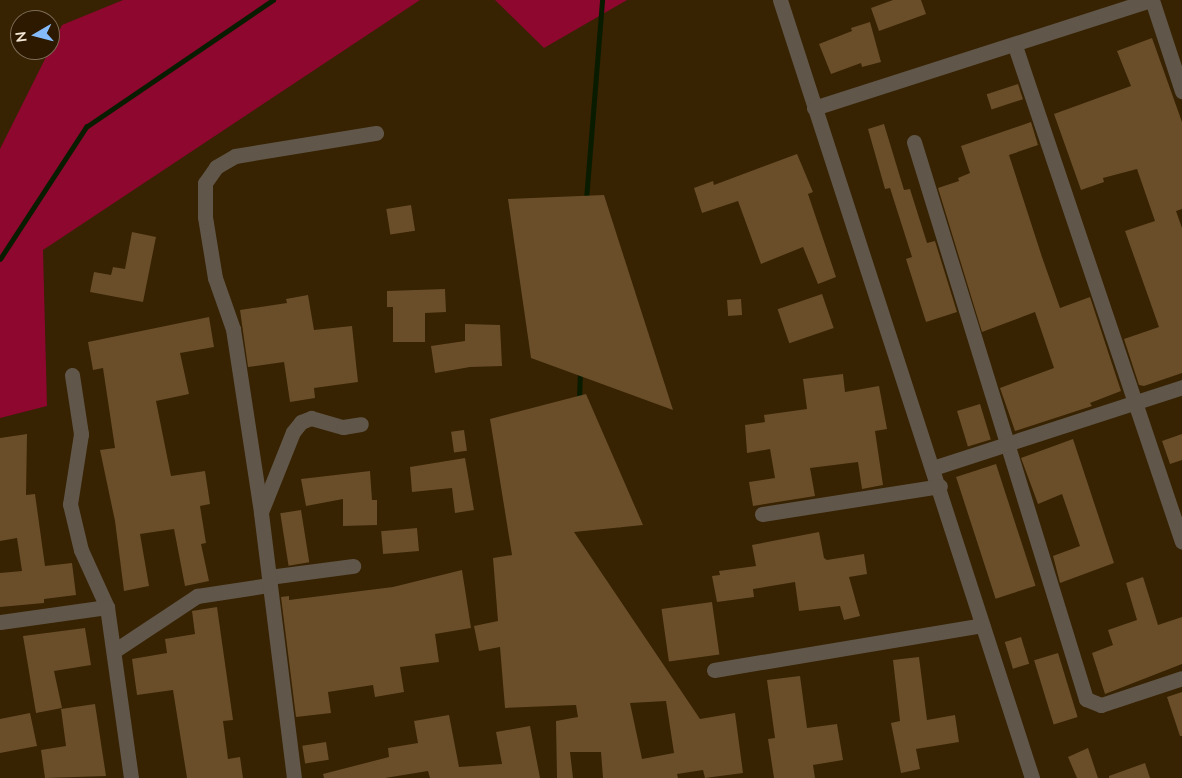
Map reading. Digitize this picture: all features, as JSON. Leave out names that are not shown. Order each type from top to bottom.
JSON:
[{"type":"street","points":[[780,0],[940,486],[982,625],[1032,778]]},
{"type":"street","points":[[814,108],[1016,46],[1152,0],[1182,90]]},
{"type":"street","points":[[1016,46],[1181,537]]},
{"type":"street","points":[[294,778],[261,512],[233,329],[215,278],[205,216],[205,183],[216,167],[235,156],[376,133]]},
{"type":"street","points":[[914,142],[1005,445],[1086,699],[1101,705],[1182,678]]},
{"type":"street","points":[[72,375],[81,434],[70,504],[81,550],[106,606],[131,778]]},
{"type":"street","points":[[933,468],[1182,387]]},
{"type":"street","points":[[261,512],[293,432],[301,422],[311,418],[343,427],[362,424]]},
{"type":"street","points":[[762,514],[940,486]]},
{"type":"street","points":[[114,651],[197,596],[353,566]]},
{"type":"street","points":[[0,622],[106,606]]},
{"type":"street","points":[[714,670],[982,625]]},
{"type":"shaded area","points":[[123,0],[420,0],[43,250],[47,406],[0,418],[0,149],[44,60],[60,60],[60,29],[62,25]]},
{"type":"shaded area","points":[[495,0],[627,0],[544,48]]},
{"type":"building","points":[[893,0],[921,0],[926,14],[879,31],[871,8]]},
{"type":"building","points":[[870,22],[881,62],[862,67],[861,63],[831,74],[819,44],[852,31],[851,28]]},
{"type":"building","points":[[1152,38],[1182,122],[1182,209],[1176,211],[1182,228],[1182,373],[1144,386],[1139,385],[1124,339],[1159,327],[1125,231],[1155,221],[1137,169],[1103,178],[1104,182],[1081,190],[1054,114],[1131,86],[1117,51]]},
{"type":"building","points":[[1018,84],[1023,99],[992,109],[987,94]]},
{"type":"building","points":[[1031,122],[1038,145],[1009,155],[1042,257],[1060,308],[1090,297],[1121,391],[1090,403],[1092,406],[1015,431],[1000,388],[1054,368],[1035,312],[982,332],[938,188],[959,181],[958,178],[970,173],[961,146]]},
{"type":"building","points":[[884,124],[904,190],[910,189],[927,243],[935,241],[957,312],[926,322],[906,259],[912,257],[890,188],[885,189],[868,129]]},
{"type":"building","points":[[797,154],[813,192],[808,194],[836,277],[818,284],[803,247],[761,264],[738,201],[702,213],[694,188],[713,181],[714,185]]},
{"type":"building","points":[[604,195],[673,410],[531,358],[508,199]]},
{"type":"building","points":[[411,205],[415,231],[390,235],[386,209]]},
{"type":"building","points":[[132,232],[156,237],[143,302],[90,292],[94,272],[111,275],[113,267],[125,269]]},
{"type":"building","points":[[445,289],[446,312],[425,313],[425,342],[393,342],[393,307],[387,307],[387,291]]},
{"type":"building","points":[[822,294],[834,328],[789,343],[778,309]]},
{"type":"building","points":[[308,295],[314,330],[352,326],[358,382],[314,388],[315,398],[290,402],[284,362],[248,367],[240,310],[287,303],[286,299]]},
{"type":"building","points":[[741,299],[742,315],[728,316],[727,300]]},
{"type":"building","points":[[209,317],[214,347],[180,353],[189,394],[156,401],[171,476],[205,471],[210,504],[200,506],[206,543],[201,544],[209,581],[185,586],[174,529],[140,534],[149,586],[124,591],[115,521],[100,450],[115,448],[103,368],[93,370],[88,342]]},
{"type":"building","points":[[465,324],[500,325],[502,366],[470,367],[435,373],[431,346],[465,341]]},
{"type":"building","points":[[843,374],[845,392],[879,386],[887,429],[875,431],[883,485],[862,489],[858,462],[810,468],[815,496],[753,506],[749,482],[775,478],[770,449],[747,453],[745,425],[765,422],[764,415],[807,409],[803,379]]},
{"type":"building","points":[[586,394],[643,525],[574,532],[700,719],[735,713],[743,773],[705,778],[703,770],[677,774],[678,778],[603,778],[601,752],[570,752],[573,778],[557,778],[556,721],[578,717],[576,705],[505,708],[500,647],[479,651],[474,626],[498,621],[493,558],[512,555],[490,419]],"holes":[[[666,701],[674,753],[642,759],[630,703]]]},
{"type":"building","points":[[980,404],[991,439],[968,446],[957,411]]},
{"type":"building","points":[[464,430],[467,451],[454,453],[451,432]]},
{"type":"building","points":[[27,434],[26,495],[35,494],[45,566],[72,563],[76,595],[44,599],[44,603],[0,607],[0,573],[22,571],[17,538],[0,541],[0,438]]},
{"type":"building","points":[[1182,434],[1182,460],[1170,464],[1162,441]]},
{"type":"building","points":[[1073,439],[1114,563],[1060,583],[1053,556],[1080,546],[1062,494],[1038,504],[1021,458]]},
{"type":"building","points":[[465,458],[474,510],[455,513],[452,488],[412,492],[410,467]]},
{"type":"building","points":[[996,464],[1036,586],[996,599],[956,477]]},
{"type":"building","points":[[370,471],[372,500],[377,500],[377,525],[343,526],[343,499],[306,506],[301,479]]},
{"type":"building","points":[[301,510],[309,562],[289,566],[280,513]]},
{"type":"building","points":[[417,528],[419,551],[383,554],[381,531]]},
{"type":"building","points":[[819,532],[824,558],[827,560],[864,554],[867,574],[849,577],[860,616],[844,620],[840,606],[799,611],[795,582],[753,589],[754,597],[717,602],[712,576],[720,575],[719,571],[756,566],[752,545]]},
{"type":"building","points":[[462,570],[471,628],[435,634],[439,662],[400,667],[404,692],[375,697],[373,685],[328,692],[331,713],[296,717],[281,597],[289,596],[289,600],[393,587]]},
{"type":"building","points":[[1143,577],[1158,625],[1182,617],[1182,664],[1105,694],[1092,653],[1113,645],[1108,630],[1137,620],[1126,583]]},
{"type":"building","points":[[712,602],[719,654],[669,662],[661,609]]},
{"type":"building","points":[[217,607],[233,720],[223,721],[228,759],[240,757],[243,778],[187,778],[173,690],[137,695],[132,659],[167,653],[165,639],[195,634],[192,611]]},
{"type":"building","points":[[85,628],[91,665],[54,671],[62,708],[36,713],[23,636]]},
{"type":"building","points":[[1021,637],[1029,664],[1013,669],[1005,642]]},
{"type":"building","points":[[1058,653],[1078,717],[1054,724],[1034,660]]},
{"type":"building","points":[[919,657],[927,720],[955,715],[959,742],[916,749],[920,769],[901,773],[891,723],[900,721],[893,660]]},
{"type":"building","points":[[800,676],[807,728],[837,724],[843,760],[813,765],[815,778],[774,778],[768,739],[775,738],[767,680]]},
{"type":"building","points":[[1182,692],[1182,736],[1180,736],[1167,697]]},
{"type":"building","points":[[95,704],[106,776],[45,778],[41,750],[66,746],[61,709]]},
{"type":"building","points":[[30,713],[37,746],[0,753],[0,719]]},
{"type":"building","points":[[449,715],[459,767],[502,764],[496,732],[530,726],[540,778],[430,778],[428,771],[385,778],[324,778],[323,774],[389,757],[388,748],[418,743],[414,721]]},
{"type":"building","points":[[326,742],[329,760],[305,764],[302,746]]},
{"type":"building","points":[[1088,748],[1098,778],[1077,778],[1068,757]]},
{"type":"building","points":[[1145,763],[1150,778],[1109,778],[1109,776]]},
{"type":"waterway","points":[[0,259],[86,127],[273,0]]},
{"type":"waterway","points":[[586,200],[602,0]]},
{"type":"waterway","points":[[579,400],[580,370]]}]
